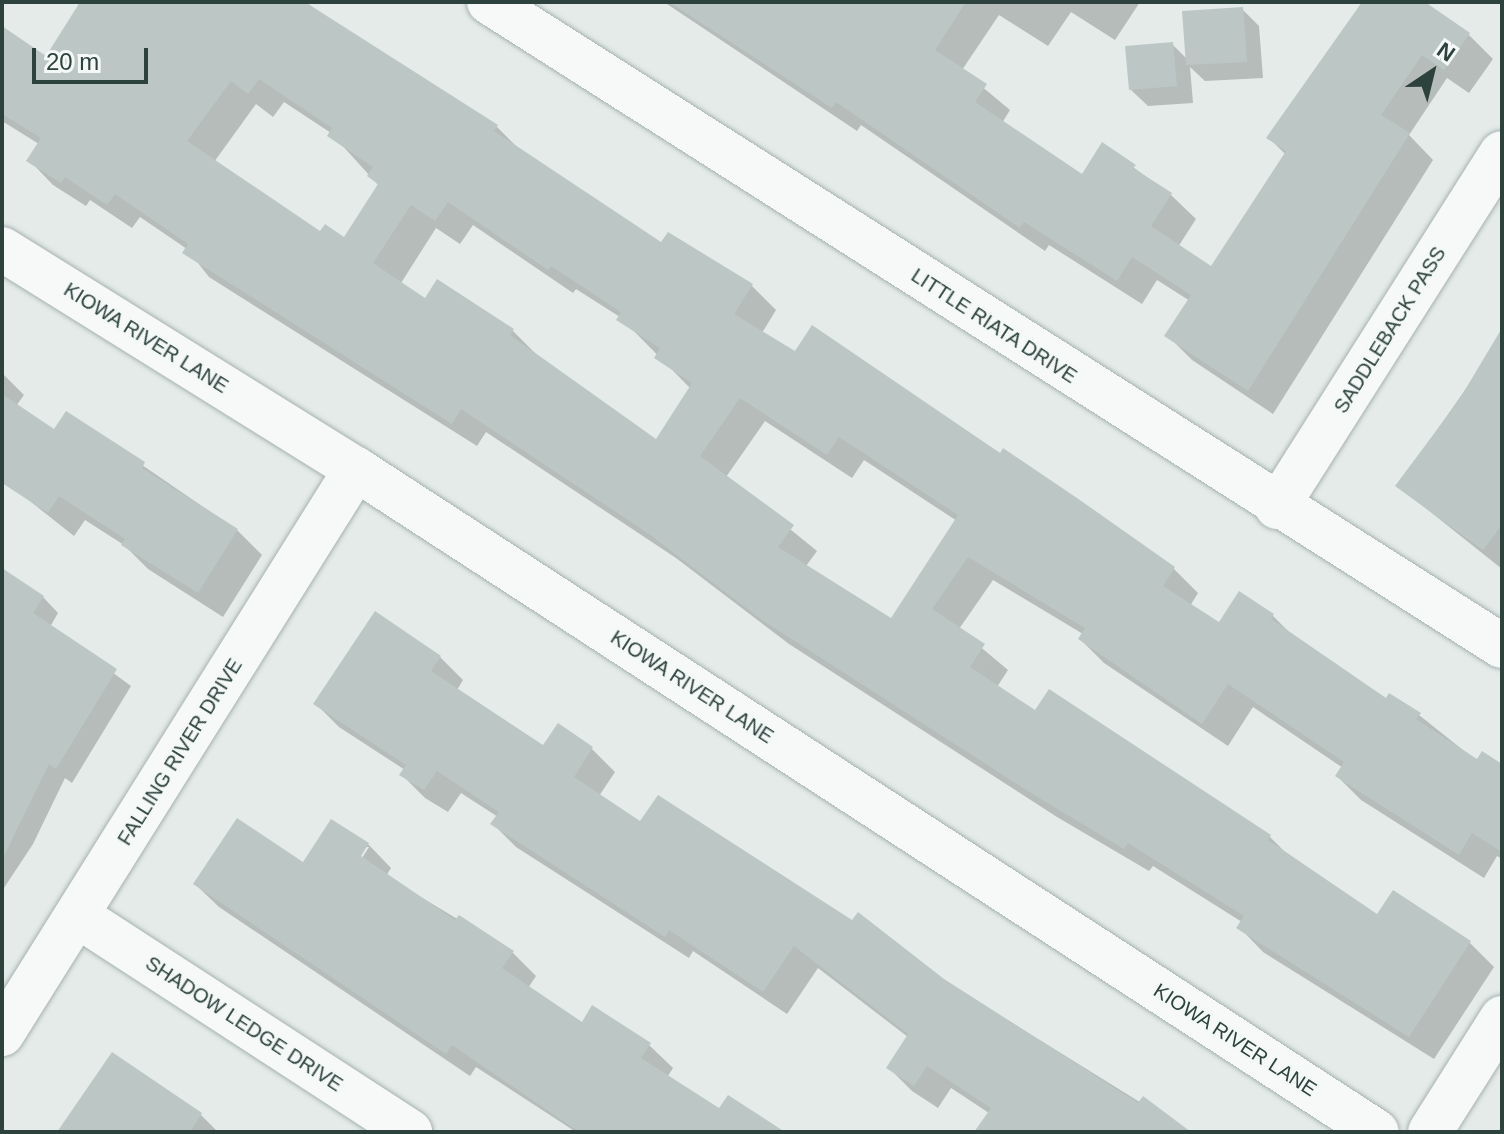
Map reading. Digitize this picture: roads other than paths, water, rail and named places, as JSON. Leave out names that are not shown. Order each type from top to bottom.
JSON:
[{"type":"street","name":"LITTLE RIATA DRIVE","points":[[489,2],[1277,507],[1502,646]]},
{"type":"street","name":"SADDLEBACK PASS","points":[[1277,507],[1502,153]]},
{"type":"street","name":"KIOWA RIVER LANE","points":[[2,249],[356,469],[1377,1132]]},
{"type":"street","name":"FALLING RIVER DRIVE","points":[[2,1034],[356,469]]},
{"type":"street","name":"SHADOW LEDGE DRIVE","points":[[78,916],[410,1132]]},
{"type":"street","points":[[1430,1132],[1502,1018]]}]
